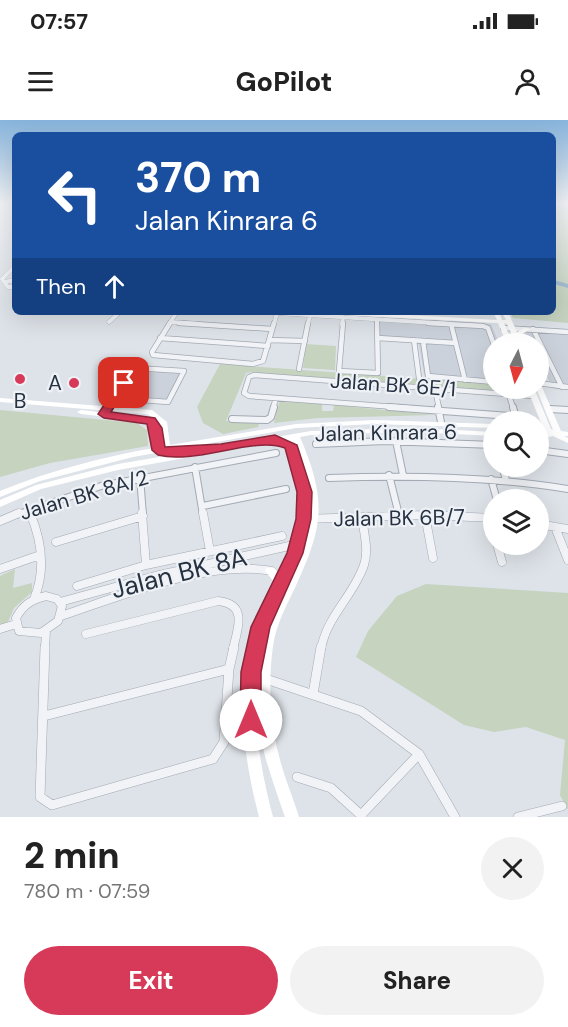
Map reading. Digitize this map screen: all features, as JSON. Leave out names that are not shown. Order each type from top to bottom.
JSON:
[{"type":"main road","points":[[376,315],[442,319],[454,322],[500,320],[510,325]]},
{"type":"main road","points":[[415,315],[500,320]]},
{"type":"main road","points":[[506,315],[514,333]]},
{"type":"main road","points":[[521,333],[530,329]]},
{"type":"main road","points":[[0,400],[106,411],[151,420],[161,439],[163,450]]},
{"type":"main road","points":[[0,405],[106,411]]},
{"type":"main road","points":[[84,475],[104,466],[163,450],[293,439],[310,428],[358,422]]},
{"type":"main road","name":"Jalan Kinrara 6","points":[[0,504],[39,487],[84,475],[312,424],[441,422],[483,425]]},
{"type":"main road","points":[[555,422],[568,432]]},
{"type":"main road","name":"Jalan Kinrara 6","points":[[0,494],[38,479],[142,452],[178,446],[293,439],[311,433],[414,430],[483,433]]},
{"type":"main road","points":[[549,430],[568,441]]},
{"type":"main road","points":[[549,432],[553,433]]},
{"type":"main road","points":[[549,434],[568,432]]},
{"type":"main road","points":[[161,439],[178,446]]},
{"type":"main road","points":[[142,452],[153,447],[161,439]]},
{"type":"main road","points":[[292,817],[270,747],[266,679],[267,646],[276,614],[312,542],[310,519],[293,439]]},
{"type":"main road","points":[[549,439],[568,441]]},
{"type":"main road","points":[[266,817],[251,744],[251,672],[260,627],[310,519]]},
{"type":"main road","points":[[283,578],[299,570]]},
{"type":"main road","points":[[270,571],[283,578]]},
{"type":"street","points":[[12,269],[2,278],[9,288],[12,288]]},
{"type":"street","points":[[4,282],[12,281]]},
{"type":"street","points":[[109,322],[117,315]]},
{"type":"street","points":[[175,315],[152,351],[156,356],[260,363],[268,346],[276,315]]},
{"type":"street","points":[[299,369],[310,315],[454,322],[488,328],[490,333]]},
{"type":"street","points":[[344,317],[339,371],[376,374],[377,320]]},
{"type":"street","points":[[171,322],[272,329]]},
{"type":"street","points":[[454,322],[465,380]]},
{"type":"street","points":[[510,325],[568,332]]},
{"type":"street","points":[[530,329],[565,387]]},
{"type":"street","points":[[160,338],[268,346]]},
{"type":"street","points":[[378,338],[456,342]]},
{"type":"street","points":[[269,340],[305,341]]},
{"type":"street","points":[[414,340],[418,378]]},
{"type":"street","points":[[423,340],[428,376],[483,381]]},
{"type":"street","points":[[106,411],[114,398],[135,368],[184,371],[168,402],[114,398]]},
{"type":"street","name":"Jalan BK 6E/1","points":[[276,398],[245,395],[252,375],[483,392]]},
{"type":"street","points":[[549,386],[565,387]]},
{"type":"street","points":[[435,388],[441,422]]},
{"type":"street","points":[[232,419],[267,420],[271,417],[276,398],[513,416],[510,399]]},
{"type":"street","points":[[546,399],[555,422],[553,433]]},
{"type":"street","points":[[550,408],[568,410]]},
{"type":"street","points":[[396,441],[403,475]]},
{"type":"street","points":[[316,444],[396,441],[483,445]]},
{"type":"street","points":[[549,451],[568,454]]},
{"type":"street","name":"Jalan BK 8A/2","points":[[0,522],[52,500],[140,477],[276,453]]},
{"type":"street","points":[[195,467],[210,551]]},
{"type":"street","points":[[389,475],[399,516]]},
{"type":"street","points":[[328,478],[403,475],[491,479],[568,489]]},
{"type":"street","points":[[140,477],[146,565]]},
{"type":"street","points":[[491,479],[494,489]]},
{"type":"street","points":[[203,506],[286,489]]},
{"type":"street","points":[[29,510],[40,535],[41,585],[34,599],[22,608],[16,624],[19,631],[26,635],[46,631],[61,616],[60,602],[41,585]]},
{"type":"street","points":[[425,515],[433,558]]},
{"type":"street","name":"Jalan BK 6B/7","points":[[310,519],[425,515],[483,518]]},
{"type":"street","points":[[56,542],[143,516]]},
{"type":"street","points":[[313,694],[324,632],[364,564],[366,549],[362,518]]},
{"type":"street","points":[[549,526],[568,529]]},
{"type":"street","points":[[555,527],[568,560]]},
{"type":"street","points":[[77,586],[146,565],[282,536]]},
{"type":"street","name":"Jalan BK 8A","points":[[60,602],[155,576],[298,544]]},
{"type":"street","points":[[0,569],[40,555]]},
{"type":"street","points":[[500,555],[502,562]]},
{"type":"street","name":"Jalan BK 8A","points":[[61,616],[146,588],[236,567],[270,571]]},
{"type":"street","points":[[34,599],[52,597]]},
{"type":"street","points":[[46,631],[40,797],[52,805],[213,759],[224,742],[228,669],[240,619],[236,609],[228,602],[218,601],[86,634]]},
{"type":"street","points":[[0,629],[16,624]]},
{"type":"street","points":[[44,716],[228,669]]},
{"type":"street","points":[[266,679],[361,711],[419,754],[455,817]]},
{"type":"street","points":[[297,777],[331,788],[362,816],[419,754]]},
{"type":"street","points":[[518,817],[562,806]]},
{"type":"shaded area","points":[[379,317],[491,324],[495,333],[483,333],[483,383],[425,379],[418,341],[379,339]]},
{"type":"shaded area","points":[[522,326],[568,329],[568,390],[553,389],[549,381],[549,333],[525,333]]},
{"type":"shaded area","points":[[142,369],[182,371],[166,401],[124,398]]},
{"type":"green space","points":[[556,237],[568,237],[568,323],[513,318],[512,315],[556,315]]},
{"type":"green space","points":[[306,344],[336,346],[335,370],[303,368]]},
{"type":"green space","points":[[220,364],[483,383],[483,391],[251,372],[246,373],[226,421],[259,424],[258,427],[223,434],[203,423],[197,407]]},
{"type":"green space","points":[[282,401],[322,404],[322,411],[333,411],[334,405],[434,415],[318,418],[274,423],[279,403]]},
{"type":"green space","points":[[0,410],[137,423],[147,430],[148,446],[50,463],[0,477]]},
{"type":"green space","points":[[15,569],[13,588],[32,583],[32,592],[14,608],[8,622],[0,625],[0,576]]},
{"type":"green space","points":[[426,584],[568,593],[568,810],[560,795],[565,740],[526,727],[494,732],[464,725],[356,657],[368,631],[397,596]]},
{"type":"waterway","points":[[556,283],[568,286]]},
{"type":"place","name":"B","points":[[20,379]]},
{"type":"place","name":"A","points":[[74,383]]},
{"type":"route","points":[[124,383],[104,414],[151,420],[156,428],[158,450],[163,452],[221,448],[275,439],[291,445],[304,492],[304,519],[295,553],[260,627],[251,672],[251,720]]}]
